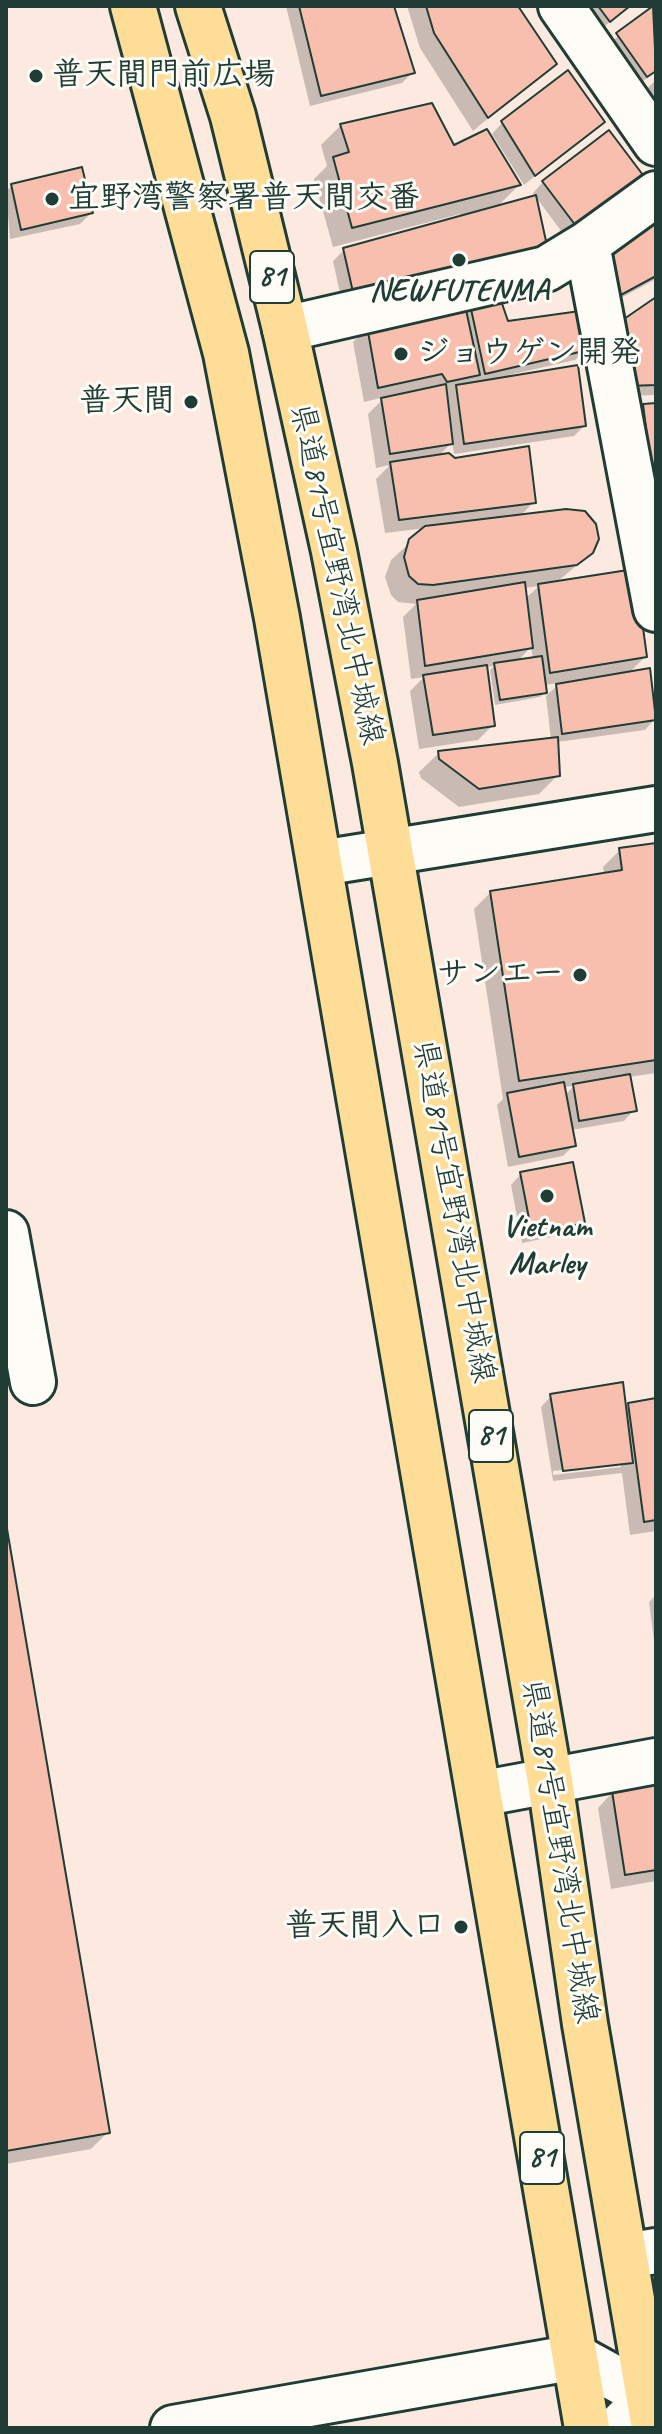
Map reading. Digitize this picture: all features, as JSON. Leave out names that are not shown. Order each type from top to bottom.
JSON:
[{"type":"main road","name":"県道81号宜野湾北中城線","points":[[133,6],[226,353],[321,863],[587,2428]]},
{"type":"main road","name":"県道81号宜野湾北中城線","points":[[198,6],[233,116],[285,329],[334,551],[391,850],[550,1781],[585,2024],[641,2254],[651,2412]]},
{"type":"street","points":[[561,6],[656,143]]},
{"type":"street","points":[[285,329],[546,269],[587,244],[656,194]]},
{"type":"street","points":[[587,244],[656,609]]},
{"type":"street","points":[[321,863],[656,809]]},
{"type":"street","points":[[6,1233],[33,1382]]},
{"type":"street","points":[[479,1794],[656,1761]]},
{"type":"street","points":[[173,2428],[576,2357],[651,2412],[618,2428]]},
{"type":"building","points":[[299,6],[394,6],[415,73],[321,96]]},
{"type":"building","points":[[426,6],[518,6],[557,64],[488,118],[434,33]]},
{"type":"building","points":[[598,6],[630,6],[610,22]]},
{"type":"building","points":[[653,6],[656,71],[647,77],[616,33]]},
{"type":"building","points":[[568,70],[605,122],[535,176],[501,121]]},
{"type":"building","points":[[432,103],[454,145],[487,129],[521,185],[352,228],[333,157],[349,152],[340,124]]},
{"type":"building","points":[[609,130],[646,179],[579,230],[542,181]]},
{"type":"building","name":"宜野湾警察署普天間交番","points":[[82,167],[93,213],[21,230],[11,184]]},
{"type":"building","points":[[536,195],[549,255],[355,301],[343,248]]},
{"type":"building","points":[[656,213],[656,276],[619,296],[602,249]]},
{"type":"building","points":[[497,289],[508,321],[580,311],[588,350],[485,374],[468,295]]},
{"type":"building","points":[[656,297],[656,385],[628,386],[624,319]]},
{"type":"building","points":[[465,305],[480,375],[447,382],[442,374],[378,388],[367,326]]},
{"type":"building","points":[[578,365],[586,426],[464,444],[456,385]]},
{"type":"building","points":[[446,384],[453,444],[390,454],[381,398]]},
{"type":"building","points":[[656,403],[656,484],[653,484],[643,404]]},
{"type":"building","points":[[529,446],[536,503],[399,520],[390,462],[449,453],[455,458]]},
{"type":"building","points":[[566,509],[585,511],[596,524],[599,539],[593,553],[577,565],[433,585],[418,584],[409,576],[404,557],[409,539],[425,526]]},
{"type":"building","points":[[628,570],[633,613],[641,613],[647,657],[550,673],[538,584]]},
{"type":"building","points":[[525,582],[533,648],[425,666],[417,600]]},
{"type":"building","points":[[542,656],[547,693],[500,700],[494,663]]},
{"type":"building","points":[[487,665],[495,726],[433,735],[423,675]]},
{"type":"building","points":[[650,668],[656,720],[562,734],[556,684]]},
{"type":"building","points":[[558,737],[560,776],[479,789],[439,759],[438,751]]},
{"type":"building","name":"サンエー","points":[[656,843],[656,1060],[519,1081],[490,891],[622,870],[619,848]]},
{"type":"building","points":[[630,1074],[637,1111],[579,1121],[573,1084]]},
{"type":"building","points":[[564,1082],[576,1146],[519,1157],[507,1093]]},
{"type":"building","points":[[573,1162],[585,1223],[532,1234],[520,1172]]},
{"type":"building","points":[[623,1382],[633,1463],[563,1471],[550,1394]]},
{"type":"building","points":[[656,1398],[656,1520],[644,1522],[628,1403]]},
{"type":"building","points":[[6,1523],[110,2133],[6,2151]]},
{"type":"building","points":[[656,1784],[656,1870],[625,1875],[612,1791]]},
{"type":"place","name":"普天間門前広場","points":[[36,76]]},
{"type":"place","name":"宜野湾警察署普天間交番","points":[[52,199]]},
{"type":"place","name":"NEWFUTENMA","points":[[459,260]]},
{"type":"place","name":"ジョウゲン開発","points":[[401,354]]},
{"type":"place","name":"普天間","points":[[191,402]]},
{"type":"place","name":"サンエー","points":[[580,975]]},
{"type":"place","name":"Vietnam Marley","points":[[547,1196]]},
{"type":"place","name":"普天間入口","points":[[461,1927]]}]
